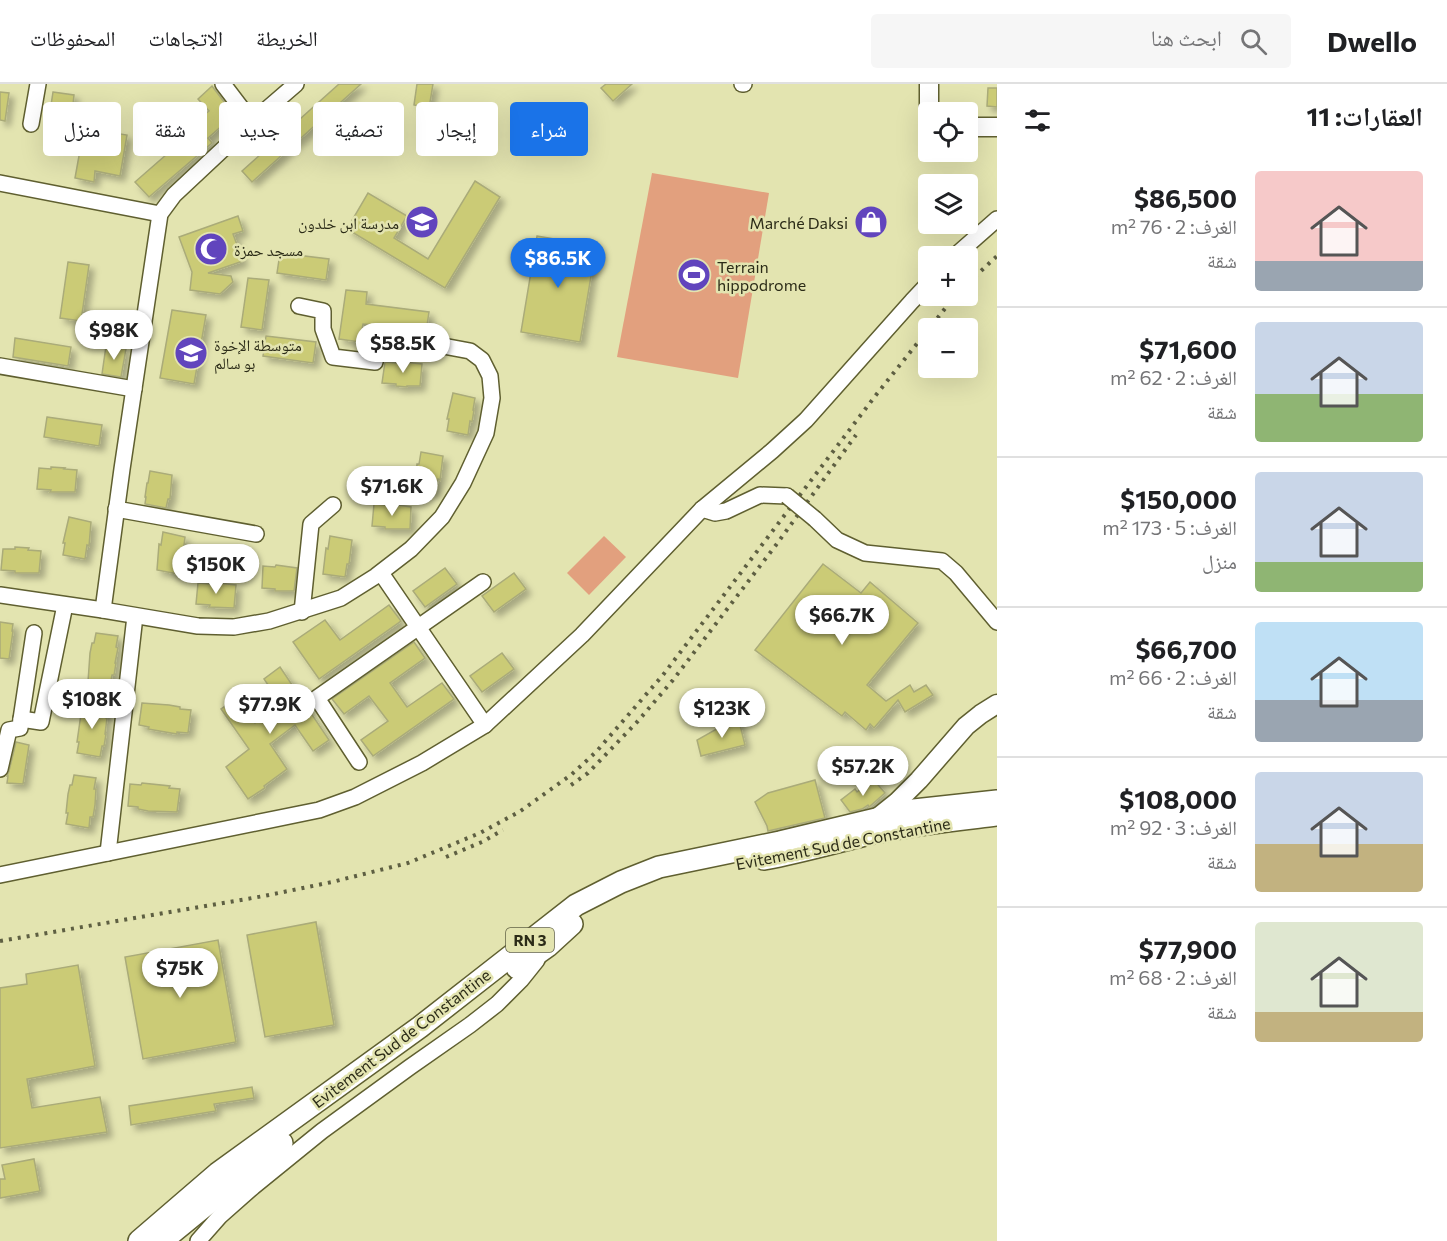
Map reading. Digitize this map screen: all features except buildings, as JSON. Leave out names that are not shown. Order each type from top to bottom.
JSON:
[{"type":"highway","name":"Evitement Sud de Constantine","points":[[139,1241],[218,1173],[420,1028],[586,899],[659,867],[780,842],[914,810],[997,801]]},
{"type":"highway","name":"Evitement Sud de Constantine","points":[[162,1241],[344,1094],[548,946],[580,917],[598,905],[633,890],[682,875],[800,852],[873,833],[928,822],[997,816]]},
{"type":"main road","points":[[929,84],[929,102]]},
{"type":"main road","points":[[978,127],[997,127]]},
{"type":"main road","points":[[877,818],[919,780],[966,726],[997,704]]},
{"type":"street","points":[[31,124],[38,84]]},
{"type":"street","points":[[223,84],[237,102]]},
{"type":"street","points":[[275,102],[296,84]]},
{"type":"street","points":[[103,610],[160,214],[174,195],[219,153]]},
{"type":"street","points":[[0,183],[160,214]]},
{"type":"street","points":[[966,246],[997,219]]},
{"type":"street","points":[[0,875],[319,810],[364,792],[422,763],[485,725],[582,635],[702,509],[806,420],[918,295]]},
{"type":"street","points":[[0,595],[198,626],[234,627],[269,621],[341,598],[381,573],[411,549],[442,517],[463,483],[486,433],[492,398],[490,376],[482,360],[470,351],[454,346],[380,334],[375,362],[333,357],[323,329],[323,311],[298,306]]},
{"type":"street","points":[[0,366],[134,389]]},
{"type":"street","points":[[702,509],[715,513],[726,511],[760,495],[787,496],[837,540],[865,552],[942,561],[956,573],[997,622]]},
{"type":"street","points":[[302,612],[310,524],[333,505]]},
{"type":"street","points":[[116,509],[256,534]]},
{"type":"street","points":[[381,573],[485,725]]},
{"type":"street","points":[[359,762],[317,698],[483,582]]},
{"type":"street","points":[[21,719],[41,722],[65,604]]},
{"type":"street","points":[[108,853],[124,756],[135,616]]},
{"type":"street","points":[[0,768],[9,730],[20,728],[34,633]]},
{"type":"street","points":[[198,1241],[220,1216],[322,1131],[497,1004],[521,980],[548,946]]},
{"type":"shaded area","name":"Terrain hippodrome","points":[[652,173],[769,193],[738,378],[617,357]]},
{"type":"shaded area","points":[[604,536],[626,557],[589,595],[567,573]]},
{"type":"railway","points":[[978,274],[997,256]]},
{"type":"railway","points":[[0,941],[264,896],[332,882],[408,863],[480,833],[519,812],[571,775],[596,752],[663,675],[876,395],[947,306]]},
{"type":"railway","points":[[571,785],[588,773],[638,721],[673,680],[856,435]]},
{"type":"railway","points":[[446,857],[482,842],[503,830]]},
{"type":"place","name":"مدرسة ابن خلدون","points":[[422,222]]},
{"type":"place","name":"Marché Daksi","points":[[871,222]]},
{"type":"place","name":"مسجد حمزة","points":[[211,249]]},
{"type":"place","name":"Terrain hippodrome","points":[[694,275]]},
{"type":"place","name":"متوسطة الإخوة بو سالم","points":[[191,353]]}]
